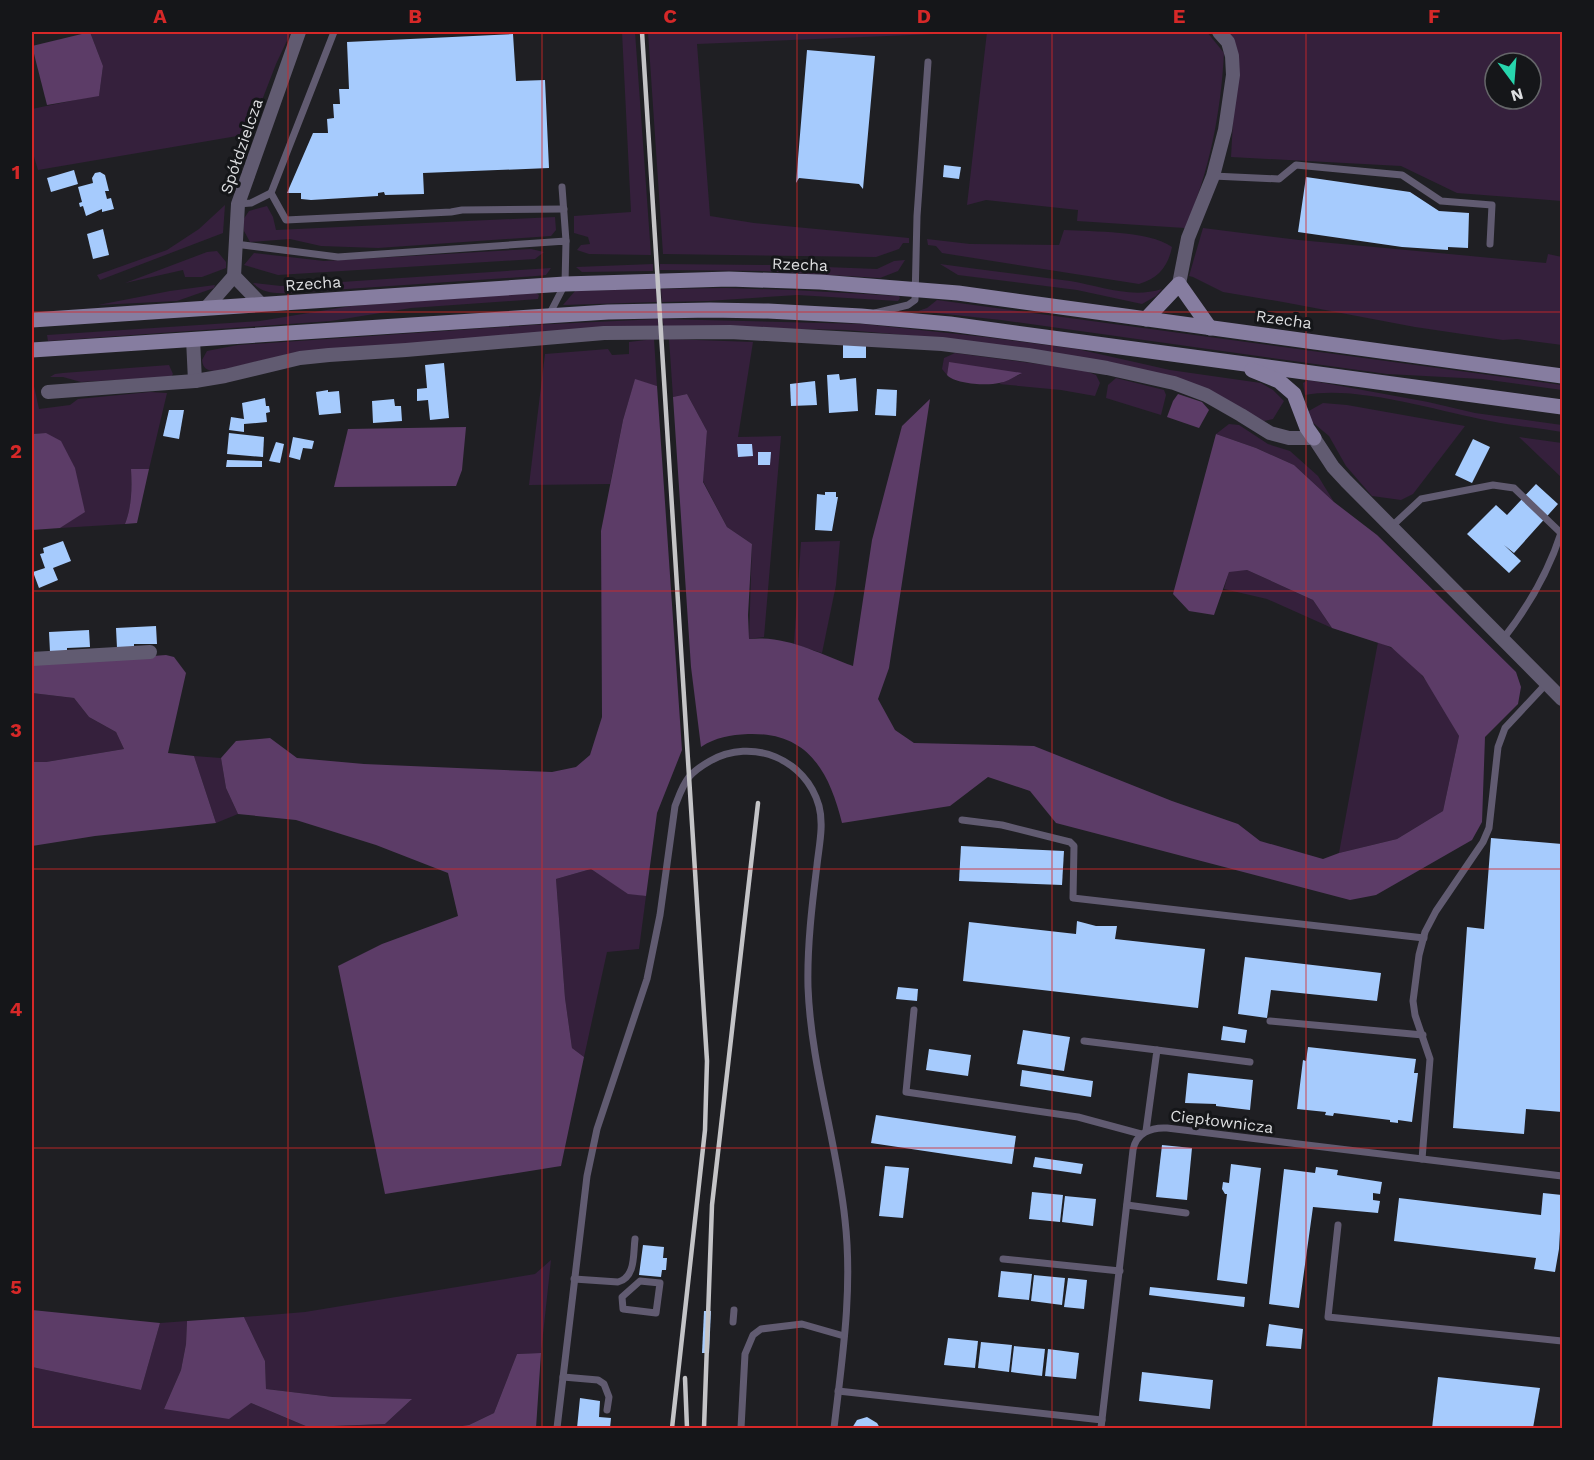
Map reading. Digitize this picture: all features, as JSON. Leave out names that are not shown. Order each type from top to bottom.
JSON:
[{"type":"main road","name":"Rzecha","points":[[32,320],[566,284],[729,279],[820,282],[915,289],[1146,318],[1563,376]]},
{"type":"main road","points":[[1146,318],[1179,284],[1210,328]]},
{"type":"main road","points":[[32,350],[549,315],[710,310],[861,316],[984,328],[1563,407]]},
{"type":"main road","points":[[1233,361],[1287,387],[1294,394],[1306,428],[1314,438]]},
{"type":"street","name":"Spółdzielcza","points":[[234,276],[238,204],[299,32]]},
{"type":"street","points":[[1179,284],[1188,238],[1213,176],[1225,130],[1233,75],[1232,56],[1228,42],[1219,32]]},
{"type":"street","points":[[206,308],[234,276],[261,304]]},
{"type":"street","points":[[48,392],[195,381],[300,358],[604,333],[730,332],[818,336],[954,346],[1107,368],[1174,383],[1206,396],[1241,415],[1269,434],[1290,438],[1314,438],[1333,467],[1563,699]]},
{"type":"street","points":[[193,339],[195,381]]},
{"type":"street","points":[[32,659],[150,652]]},
{"type":"lane","points":[[238,204],[251,202],[271,192],[334,32]]},
{"type":"lane","points":[[861,316],[908,305],[915,300],[917,216],[928,62]]},
{"type":"lane","points":[[1213,176],[1279,179],[1296,165],[1402,175],[1441,201],[1492,205],[1490,244]]},
{"type":"lane","points":[[549,315],[566,284],[562,187]]},
{"type":"lane","points":[[271,192],[286,220],[462,210],[564,209]]},
{"type":"lane","points":[[235,244],[338,256],[566,242]]},
{"type":"lane","points":[[1391,527],[1421,499],[1493,485],[1514,488],[1562,534],[1552,563],[1536,593],[1503,639]]},
{"type":"lane","points":[[1422,1159],[1430,1059],[1413,1002],[1419,955],[1436,911],[1483,842],[1489,828],[1498,747],[1505,728],[1547,683]]},
{"type":"lane","points":[[557,1428],[584,1195],[591,1154],[597,1129],[647,979],[660,915],[672,823],[681,790],[690,776],[701,766],[732,752],[749,751],[768,753],[784,760],[805,779],[814,793],[821,819],[810,932],[809,1002],[817,1071],[840,1181],[848,1276],[834,1428]]},
{"type":"lane","points":[[962,820],[1002,825],[1070,842],[1074,846],[1073,898],[1424,938]]},
{"type":"lane","name":"Ciepłownicza","points":[[914,1010],[906,1092],[1077,1117],[1144,1133],[1167,1128],[1563,1176]]},
{"type":"lane","points":[[1270,1021],[1423,1035]]},
{"type":"lane","points":[[1084,1041],[1250,1062]]},
{"type":"lane","points":[[1101,1428],[1134,1144],[1144,1133],[1157,1050]]},
{"type":"lane","points":[[1127,1205],[1186,1213]]},
{"type":"lane","points":[[1338,1225],[1328,1317],[1563,1341]]},
{"type":"lane","points":[[574,1279],[618,1282],[625,1280],[631,1272],[635,1239]]},
{"type":"lane","points":[[1003,1259],[1120,1271]]},
{"type":"lane","points":[[625,1280],[630,1290]]},
{"type":"lane","points":[[640,1281],[660,1283],[656,1313],[623,1309],[622,1297],[630,1290],[640,1281]]},
{"type":"lane","points":[[733,1322],[734,1310]]},
{"type":"lane","points":[[741,1428],[745,1354],[753,1335],[761,1329],[802,1324],[844,1336]]},
{"type":"lane","points":[[563,1377],[598,1380],[604,1384],[609,1397],[607,1410]]},
{"type":"lane","points":[[838,1391],[1102,1419]]},
{"type":"shaded area","points":[[90,32],[291,32],[249,134],[38,170],[32,150],[32,109],[99,95],[103,66]]},
{"type":"shaded area","points":[[90,32],[103,66],[99,96],[47,105],[32,46]]},
{"type":"shaded area","points":[[622,32],[635,32],[651,255],[589,254],[577,250],[581,245],[590,244],[588,237],[574,233],[574,216],[631,212]]},
{"type":"shaded area","points":[[648,32],[983,32],[697,44],[710,216],[754,223],[909,238],[909,243],[903,243],[899,249],[876,257],[663,254]]},
{"type":"shaded area","points":[[987,32],[1207,32],[1224,53],[1220,98],[1207,164],[1185,228],[1077,221],[1078,210],[986,200],[967,205]]},
{"type":"shaded area","points":[[1225,32],[1562,32],[1562,201],[1457,193],[1401,166],[1231,157],[1237,49]]},
{"type":"shaded area","points":[[225,205],[223,233],[100,280],[97,275],[167,250],[199,229]]},
{"type":"shaded area","points":[[267,206],[276,230],[555,217],[556,230],[551,236],[378,248],[321,246],[290,239],[250,242],[244,231],[243,220],[249,211]]},
{"type":"shaded area","points":[[1203,228],[1299,240],[1546,263],[1548,254],[1562,257],[1562,345],[1517,339],[1503,340],[1415,327],[1223,292],[1189,276]]},
{"type":"shaded area","points":[[1064,230],[1149,237],[1172,247],[1162,270],[1139,284],[942,253],[936,246],[928,245],[927,239],[970,244],[1059,245]]},
{"type":"shaded area","points":[[531,249],[544,252],[535,259],[278,275],[244,265],[254,253],[324,261]]},
{"type":"shaded area","points":[[217,251],[226,262],[226,268],[202,277],[185,277],[183,270],[125,283],[207,252]]},
{"type":"shaded area","points":[[905,260],[898,271],[880,278],[761,271],[660,270],[660,264],[877,269],[894,261]]},
{"type":"shaded area","points":[[653,264],[653,271],[582,272],[576,267]]},
{"type":"shaded area","points":[[940,264],[1070,281],[1116,291],[1139,293],[1162,289],[1156,296],[1142,304],[1077,290],[958,275]]},
{"type":"shaded area","points":[[551,268],[546,275],[536,276],[289,293],[269,292],[253,283],[281,286]]},
{"type":"shaded area","points":[[215,285],[214,288],[177,301],[98,305],[170,291]]},
{"type":"shaded area","points":[[726,288],[899,296],[900,298],[898,301],[797,295],[662,302],[661,289]]},
{"type":"shaded area","points":[[656,289],[657,302],[563,305],[575,291]]},
{"type":"shaded area","points":[[536,293],[539,295],[538,299],[411,308],[331,321],[48,341],[47,335],[260,321],[351,306]]},
{"type":"shaded area","points":[[937,300],[1562,385],[1562,390],[1482,379],[1387,374],[1001,320],[918,311],[927,308]]},
{"type":"shaded area","points":[[658,319],[658,327],[297,352],[218,371],[207,369],[202,360],[207,351],[238,345]]},
{"type":"shaded area","points":[[662,319],[864,324],[1077,349],[1170,370],[1261,383],[1273,390],[1284,401],[1273,419],[1264,421],[1191,383],[940,338],[846,330],[664,326]]},
{"type":"shaded area","points":[[654,339],[657,386],[635,380],[623,420],[610,484],[529,485],[545,354],[608,349],[612,355],[629,354],[629,342]]},
{"type":"shaded area","points":[[669,339],[753,342],[738,437],[781,436],[764,637],[749,639],[752,544],[727,527],[703,481],[707,431],[687,394],[673,397]]},
{"type":"shaded area","points":[[955,353],[1083,370],[1096,375],[1100,383],[1095,396],[999,384],[1021,374],[949,363],[947,375],[942,369],[944,358]]},
{"type":"shaded area","points":[[949,362],[1022,373],[1002,382],[972,384],[947,375]]},
{"type":"shaded area","points":[[169,365],[173,374],[171,377],[81,382],[63,377],[50,377],[63,373]]},
{"type":"shaded area","points":[[1116,378],[1164,390],[1166,395],[1161,415],[1106,398],[1108,385]]},
{"type":"shaded area","points":[[635,379],[657,386],[682,750],[657,813],[646,896],[628,894],[591,869],[556,879],[565,998],[572,1048],[584,1057],[561,1166],[385,1194],[338,966],[382,944],[458,916],[448,873],[376,845],[296,820],[238,814],[226,788],[221,758],[236,741],[270,738],[297,758],[364,764],[552,772],[576,767],[590,755],[602,717],[601,531],[623,420]]},
{"type":"shaded area","points":[[1308,380],[1475,413],[1562,425],[1562,432],[1499,423],[1372,396],[1348,393],[1305,395],[1303,383]]},
{"type":"shaded area","points":[[34,386],[39,409],[70,405],[78,399],[150,392],[167,393],[149,469],[131,469],[131,497],[125,524],[60,528],[85,511],[46,433],[32,434],[32,387]]},
{"type":"shaded area","points":[[687,394],[707,431],[703,482],[727,527],[752,544],[749,639],[790,643],[853,666],[872,540],[902,426],[930,399],[889,668],[878,699],[895,730],[914,743],[1034,746],[1172,801],[1238,824],[1260,841],[1323,859],[1397,839],[1443,811],[1459,736],[1423,676],[1391,647],[1332,628],[1313,600],[1247,570],[1229,572],[1214,615],[1189,611],[1173,594],[1216,434],[1294,465],[1334,502],[1377,535],[1516,672],[1521,687],[1518,704],[1485,737],[1482,822],[1472,840],[1376,895],[1350,900],[1056,823],[1030,791],[988,777],[950,806],[842,823],[837,804],[822,771],[813,758],[801,748],[769,735],[748,734],[723,737],[701,747],[691,667],[673,397]]},
{"type":"shaded area","points":[[1178,394],[1202,402],[1209,410],[1199,428],[1167,417]]},
{"type":"shaded area","points":[[1323,403],[1347,405],[1465,426],[1413,494],[1401,500],[1372,496],[1346,466],[1329,436],[1311,421],[1307,412]]},
{"type":"shaded area","points":[[1229,424],[1239,425],[1268,444],[1290,451],[1318,476],[1334,502],[1294,465],[1216,434]]},
{"type":"shaded area","points":[[466,427],[462,470],[456,486],[334,487],[348,429]]},
{"type":"shaded area","points":[[46,433],[61,441],[75,468],[85,512],[60,528],[32,530],[32,434]]},
{"type":"shaded area","points":[[1519,437],[1562,443],[1562,478]]},
{"type":"shaded area","points":[[131,469],[149,469],[137,523],[125,524],[131,496]]},
{"type":"shaded area","points":[[840,541],[836,585],[822,653],[794,644],[801,542]]},
{"type":"shaded area","points":[[1247,570],[1313,600],[1332,628],[1267,599],[1224,589],[1229,571]]},
{"type":"shaded area","points":[[1378,642],[1405,658],[1416,669],[1435,695],[1459,736],[1443,811],[1397,839],[1339,853]]},
{"type":"shaded area","points":[[166,655],[174,657],[186,673],[168,753],[194,756],[216,823],[95,836],[32,846],[32,762],[46,762],[124,749],[116,732],[89,717],[74,698],[32,693],[32,665]]},
{"type":"shaded area","points":[[32,693],[74,698],[89,717],[116,732],[124,749],[46,762],[32,762]]},
{"type":"shaded area","points":[[194,756],[221,758],[226,788],[238,814],[216,823]]},
{"type":"shaded area","points":[[591,869],[628,893],[646,896],[639,949],[607,952],[584,1057],[572,1048],[565,998],[556,879]]},
{"type":"shaded area","points":[[551,1260],[541,1353],[517,1354],[494,1413],[469,1425],[448,1428],[32,1428],[32,1367],[141,1390],[160,1323],[187,1321],[186,1344],[181,1370],[164,1409],[251,1403],[308,1427],[385,1424],[411,1400],[333,1397],[266,1389],[265,1361],[244,1317],[305,1312],[535,1274]]},
{"type":"shaded area","points":[[32,1310],[160,1323],[141,1390],[32,1367]]},
{"type":"shaded area","points":[[244,1317],[265,1361],[266,1389],[333,1397],[412,1399],[385,1424],[308,1427],[251,1403],[229,1419],[164,1409],[181,1370],[186,1344],[187,1321]]},
{"type":"shaded area","points":[[541,1353],[536,1428],[448,1428],[469,1425],[494,1413],[517,1354]]},
{"type":"building","points":[[513,34],[516,81],[545,80],[549,168],[423,173],[424,194],[385,195],[384,192],[378,193],[378,196],[311,200],[301,199],[301,193],[287,193],[313,133],[328,133],[327,119],[334,118],[333,104],[340,104],[339,89],[349,89],[347,42]]},
{"type":"building","points":[[807,50],[875,56],[863,189],[859,184],[799,178],[796,183]]},
{"type":"building","points":[[944,165],[961,167],[959,179],[943,177]]},
{"type":"building","points":[[74,170],[78,184],[51,192],[47,178]]},
{"type":"building","points":[[100,172],[105,175],[109,191],[105,191],[107,199],[111,198],[114,209],[102,212],[102,209],[86,216],[83,206],[80,207],[79,203],[82,202],[78,187],[93,183],[92,178],[95,173]]},
{"type":"building","points":[[1306,177],[1410,192],[1439,211],[1469,213],[1468,248],[1448,247],[1448,250],[1402,247],[1298,232]]},
{"type":"building","points":[[103,229],[109,255],[93,259],[87,234]]},
{"type":"building","points":[[866,344],[866,358],[843,358],[843,345]]},
{"type":"building","points":[[444,363],[449,418],[430,420],[428,400],[417,401],[417,389],[427,388],[425,365]]},
{"type":"building","points":[[839,374],[840,380],[856,378],[858,411],[829,413],[827,375]]},
{"type":"building","points":[[815,381],[817,405],[791,406],[790,384]]},
{"type":"building","points":[[877,389],[897,390],[896,416],[875,415]]},
{"type":"building","points":[[328,390],[328,392],[339,391],[341,413],[319,415],[316,392]]},
{"type":"building","points":[[265,398],[270,412],[266,413],[267,422],[244,424],[244,432],[229,430],[231,417],[244,419],[242,403]]},
{"type":"building","points":[[394,399],[395,406],[401,406],[402,421],[373,423],[372,401]]},
{"type":"building","points":[[169,410],[184,410],[179,439],[163,436]]},
{"type":"building","points":[[229,433],[264,437],[263,457],[227,454]]},
{"type":"building","points":[[293,437],[314,441],[312,449],[303,448],[300,460],[289,457]]},
{"type":"building","points":[[1473,439],[1490,447],[1472,483],[1455,475]]},
{"type":"building","points":[[276,442],[284,444],[280,463],[269,461]]},
{"type":"building","points":[[737,444],[752,444],[753,456],[738,457]]},
{"type":"building","points":[[758,452],[771,452],[770,465],[758,465]]},
{"type":"building","points":[[227,460],[262,461],[262,467],[226,467]]},
{"type":"building","points":[[1536,484],[1558,504],[1514,553],[1504,545],[1521,561],[1509,573],[1467,534],[1496,505],[1507,515]]},
{"type":"building","points":[[825,492],[836,492],[836,497],[838,497],[832,531],[815,530],[817,494],[825,495]]},
{"type":"building","points":[[63,541],[71,561],[53,568],[58,580],[39,588],[33,572],[45,568],[40,554],[44,553],[43,548]]},
{"type":"building","points":[[156,626],[157,644],[134,644],[134,648],[117,648],[116,628]]},
{"type":"building","points":[[89,630],[90,647],[67,648],[67,651],[50,652],[49,632]]},
{"type":"building","points":[[1491,838],[1562,844],[1562,1112],[1526,1109],[1524,1134],[1453,1128],[1467,927],[1484,929]]},
{"type":"building","points":[[961,846],[1064,851],[1062,885],[959,881]]},
{"type":"building","points":[[1077,921],[1096,926],[1117,926],[1115,939],[1205,949],[1198,1008],[963,981],[969,922],[1076,934]]},
{"type":"building","points":[[1245,957],[1381,973],[1377,1001],[1271,990],[1267,1018],[1238,1014]]},
{"type":"building","points":[[898,987],[918,989],[917,1001],[896,999]]},
{"type":"building","points":[[1223,1026],[1247,1030],[1245,1043],[1221,1040]]},
{"type":"building","points":[[1023,1030],[1070,1037],[1064,1071],[1017,1064]]},
{"type":"building","points":[[1308,1047],[1416,1059],[1414,1073],[1418,1073],[1412,1122],[1398,1120],[1398,1123],[1334,1113],[1333,1116],[1325,1115],[1326,1112],[1297,1109],[1303,1060],[1306,1061]]},
{"type":"building","points":[[929,1049],[971,1055],[968,1076],[926,1070]]},
{"type":"building","points":[[1022,1070],[1093,1081],[1091,1097],[1020,1086]]},
{"type":"building","points":[[1188,1073],[1253,1080],[1250,1110],[1216,1106],[1216,1104],[1185,1103]]},
{"type":"building","points":[[876,1115],[1016,1136],[1012,1164],[871,1143]]},
{"type":"building","points":[[1162,1145],[1192,1148],[1187,1200],[1156,1197]]},
{"type":"building","points":[[1035,1157],[1083,1164],[1081,1174],[1033,1167]]},
{"type":"building","points":[[1231,1164],[1261,1168],[1247,1284],[1217,1280],[1227,1194],[1222,1189],[1223,1182],[1229,1183]]},
{"type":"building","points":[[885,1166],[909,1168],[903,1218],[879,1216]]},
{"type":"building","points":[[1316,1167],[1338,1170],[1337,1175],[1382,1182],[1380,1194],[1373,1193],[1373,1200],[1380,1201],[1378,1213],[1313,1207],[1299,1308],[1269,1304],[1284,1169],[1315,1173]]},
{"type":"building","points":[[1032,1192],[1063,1195],[1060,1222],[1029,1219]]},
{"type":"building","points":[[1543,1193],[1562,1195],[1559,1249],[1555,1272],[1534,1269],[1536,1258],[1394,1241],[1399,1198],[1541,1215]]},
{"type":"building","points":[[1065,1196],[1096,1199],[1093,1226],[1062,1222]]},
{"type":"building","points":[[643,1245],[664,1247],[663,1258],[667,1258],[666,1270],[662,1270],[661,1277],[639,1275]]},
{"type":"building","points":[[1001,1271],[1032,1274],[1029,1300],[998,1297]]},
{"type":"building","points":[[1034,1275],[1065,1278],[1062,1305],[1031,1301]]},
{"type":"building","points":[[1068,1278],[1087,1280],[1084,1309],[1064,1307]]},
{"type":"building","points":[[1150,1287],[1245,1297],[1244,1307],[1149,1295]]},
{"type":"building","points":[[704,1311],[711,1311],[709,1353],[702,1353]]},
{"type":"building","points":[[1269,1324],[1303,1329],[1301,1349],[1266,1346]]},
{"type":"building","points":[[948,1338],[978,1341],[975,1368],[944,1365]]},
{"type":"building","points":[[981,1342],[1012,1345],[1009,1372],[978,1368]]},
{"type":"building","points":[[1014,1346],[1045,1349],[1042,1376],[1011,1372]]},
{"type":"building","points":[[1048,1349],[1079,1353],[1076,1379],[1045,1376]]},
{"type":"building","points":[[1142,1372],[1213,1380],[1210,1409],[1139,1401]]},
{"type":"building","points":[[1438,1377],[1540,1388],[1533,1428],[1432,1428]]},
{"type":"building","points":[[580,1398],[600,1401],[599,1417],[611,1418],[610,1428],[577,1428]]},
{"type":"building","points":[[867,1417],[877,1423],[880,1428],[852,1428],[857,1420]]},
{"type":"railway","points":[[642,32],[707,1061],[705,1130],[672,1428]]},
{"type":"railway","points":[[704,1428],[712,1205],[758,803]]},
{"type":"railway","points":[[685,1378],[687,1428]]}]
